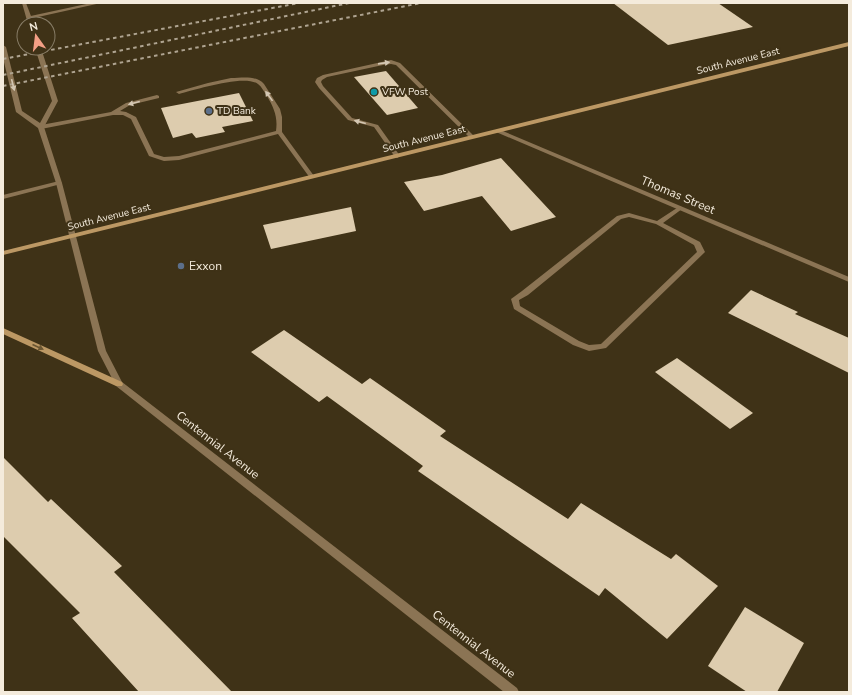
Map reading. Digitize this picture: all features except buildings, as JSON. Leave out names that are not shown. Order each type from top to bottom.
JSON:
[{"type":"main road","name":"South Avenue East","points":[[3,253],[849,44]]},
{"type":"main road","points":[[3,331],[119,384]]},
{"type":"street","points":[[24,3],[29,16]]},
{"type":"street","points":[[34,16],[99,3]]},
{"type":"street","points":[[3,47],[20,112],[41,127],[113,113],[124,113],[134,118],[151,154],[164,159],[179,158],[279,132]]},
{"type":"street","points":[[41,56],[55,101],[41,127]]},
{"type":"street","points":[[397,156],[376,126],[350,119],[321,87],[318,82],[319,79],[325,76],[383,63],[391,62],[398,64],[472,137]]},
{"type":"street","points":[[179,92],[234,80],[249,79],[260,83],[278,108],[280,122],[279,132],[312,177]]},
{"type":"street","points":[[113,113],[128,104],[157,97]]},
{"type":"street","name":"Centennial Avenue","points":[[41,127],[58,183],[102,351],[119,384],[513,692]]},
{"type":"street","name":"Thomas Street","points":[[498,130],[849,280]]},
{"type":"street","points":[[3,197],[58,183]]},
{"type":"street","points":[[658,223],[697,244],[701,252],[603,346],[589,348],[576,343],[517,307],[515,299],[525,293],[619,217],[629,215],[658,223],[680,208]]},
{"type":"railway","points":[[3,59],[299,3]]},
{"type":"railway","points":[[3,75],[349,3]]},
{"type":"railway","points":[[3,86],[421,3]]},
{"type":"place","name":"VFW Post","points":[[374,92]]},
{"type":"place","name":"TD Bank","points":[[209,111]]},
{"type":"place","name":"Exxon","points":[[181,266]]}]
